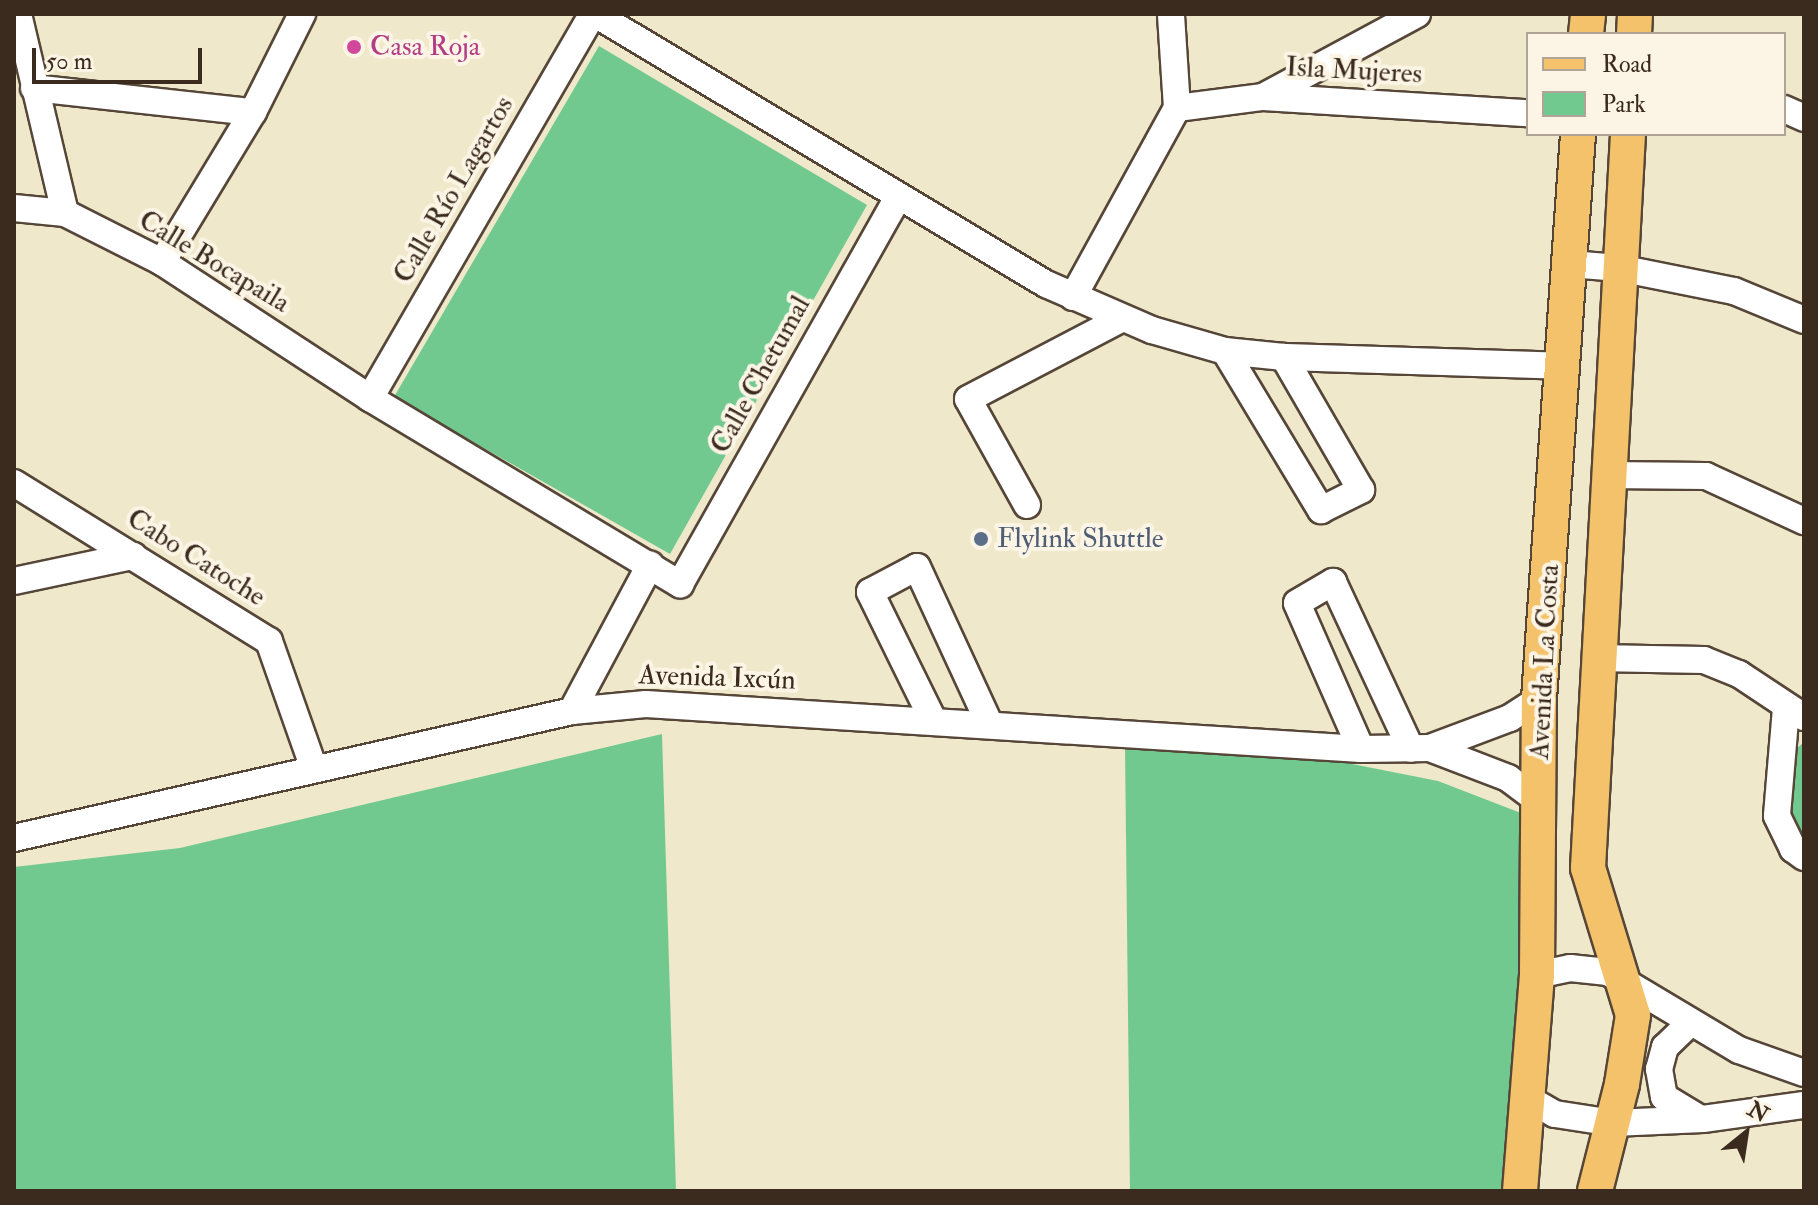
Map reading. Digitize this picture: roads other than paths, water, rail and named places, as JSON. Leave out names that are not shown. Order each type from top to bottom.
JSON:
[{"type":"main road","name":"Avenida La Costa","points":[[1520,1191],[1537,975],[1539,699],[1578,136]]},
{"type":"main road","name":"Avenida La Costa","points":[[1613,1123],[1633,1015],[1588,868],[1596,658],[1628,136]]},
{"type":"main road","points":[[1539,699],[1565,694],[1594,704]]},
{"type":"main road","points":[[1595,1191],[1613,1123]]},
{"type":"street","points":[[18,14],[65,213]]},
{"type":"street","points":[[162,262],[253,112],[302,14]]},
{"type":"street","points":[[594,14],[898,197],[1073,297],[1121,319],[1225,351],[1284,357],[1563,366]]},
{"type":"street","name":"Calle Río Lagartos","points":[[370,398],[594,14]]},
{"type":"street","points":[[1073,297],[1177,108],[1171,14]]},
{"type":"street","points":[[1263,97],[1417,14]]},
{"type":"street","points":[[34,88],[253,112]]},
{"type":"street","name":"Isla Mujeres","points":[[1177,108],[1263,97],[1526,113]]},
{"type":"street","name":"Calle Chetumal","points":[[680,584],[898,197]]},
{"type":"street","name":"Calle Bocapaila","points":[[14,208],[65,213],[162,262],[370,398],[680,584]]},
{"type":"street","points":[[1570,264],[1619,268],[1734,291],[1804,320]]},
{"type":"street","points":[[1027,505],[968,399],[1121,319]]},
{"type":"street","points":[[1225,351],[1321,510],[1361,490],[1284,357]]},
{"type":"street","points":[[1607,475],[1706,476],[1804,521]]},
{"type":"street","name":"Cabo Catoche","points":[[14,483],[269,641],[314,769]]},
{"type":"street","points":[[14,581],[133,556]]},
{"type":"street","points":[[572,711],[650,565]]},
{"type":"street","points":[[934,722],[870,592],[917,567],[989,723]]},
{"type":"street","points":[[1361,749],[1297,603],[1333,582],[1420,748]]},
{"type":"street","points":[[1596,658],[1704,660],[1739,674],[1795,713],[1777,816],[1793,849],[1804,857]]},
{"type":"street","name":"Avenida Ixcún","points":[[14,838],[572,711],[646,704],[989,723],[1361,749],[1420,748],[1510,718],[1539,699]]},
{"type":"street","name":"Avenida Ixcún","points":[[1420,748],[1508,778],[1539,801]]},
{"type":"street","points":[[1537,975],[1582,967],[1623,979],[1739,1050],[1804,1073]]},
{"type":"street","points":[[1691,1022],[1665,1047],[1659,1069],[1664,1097],[1703,1119]]},
{"type":"street","points":[[1527,1098],[1555,1114],[1613,1123],[1703,1119],[1804,1105]]},
{"type":"place","name":"Casa Roja","points":[[354,47]]},
{"type":"place","name":"Flylink Shuttle","points":[[981,539]]}]
